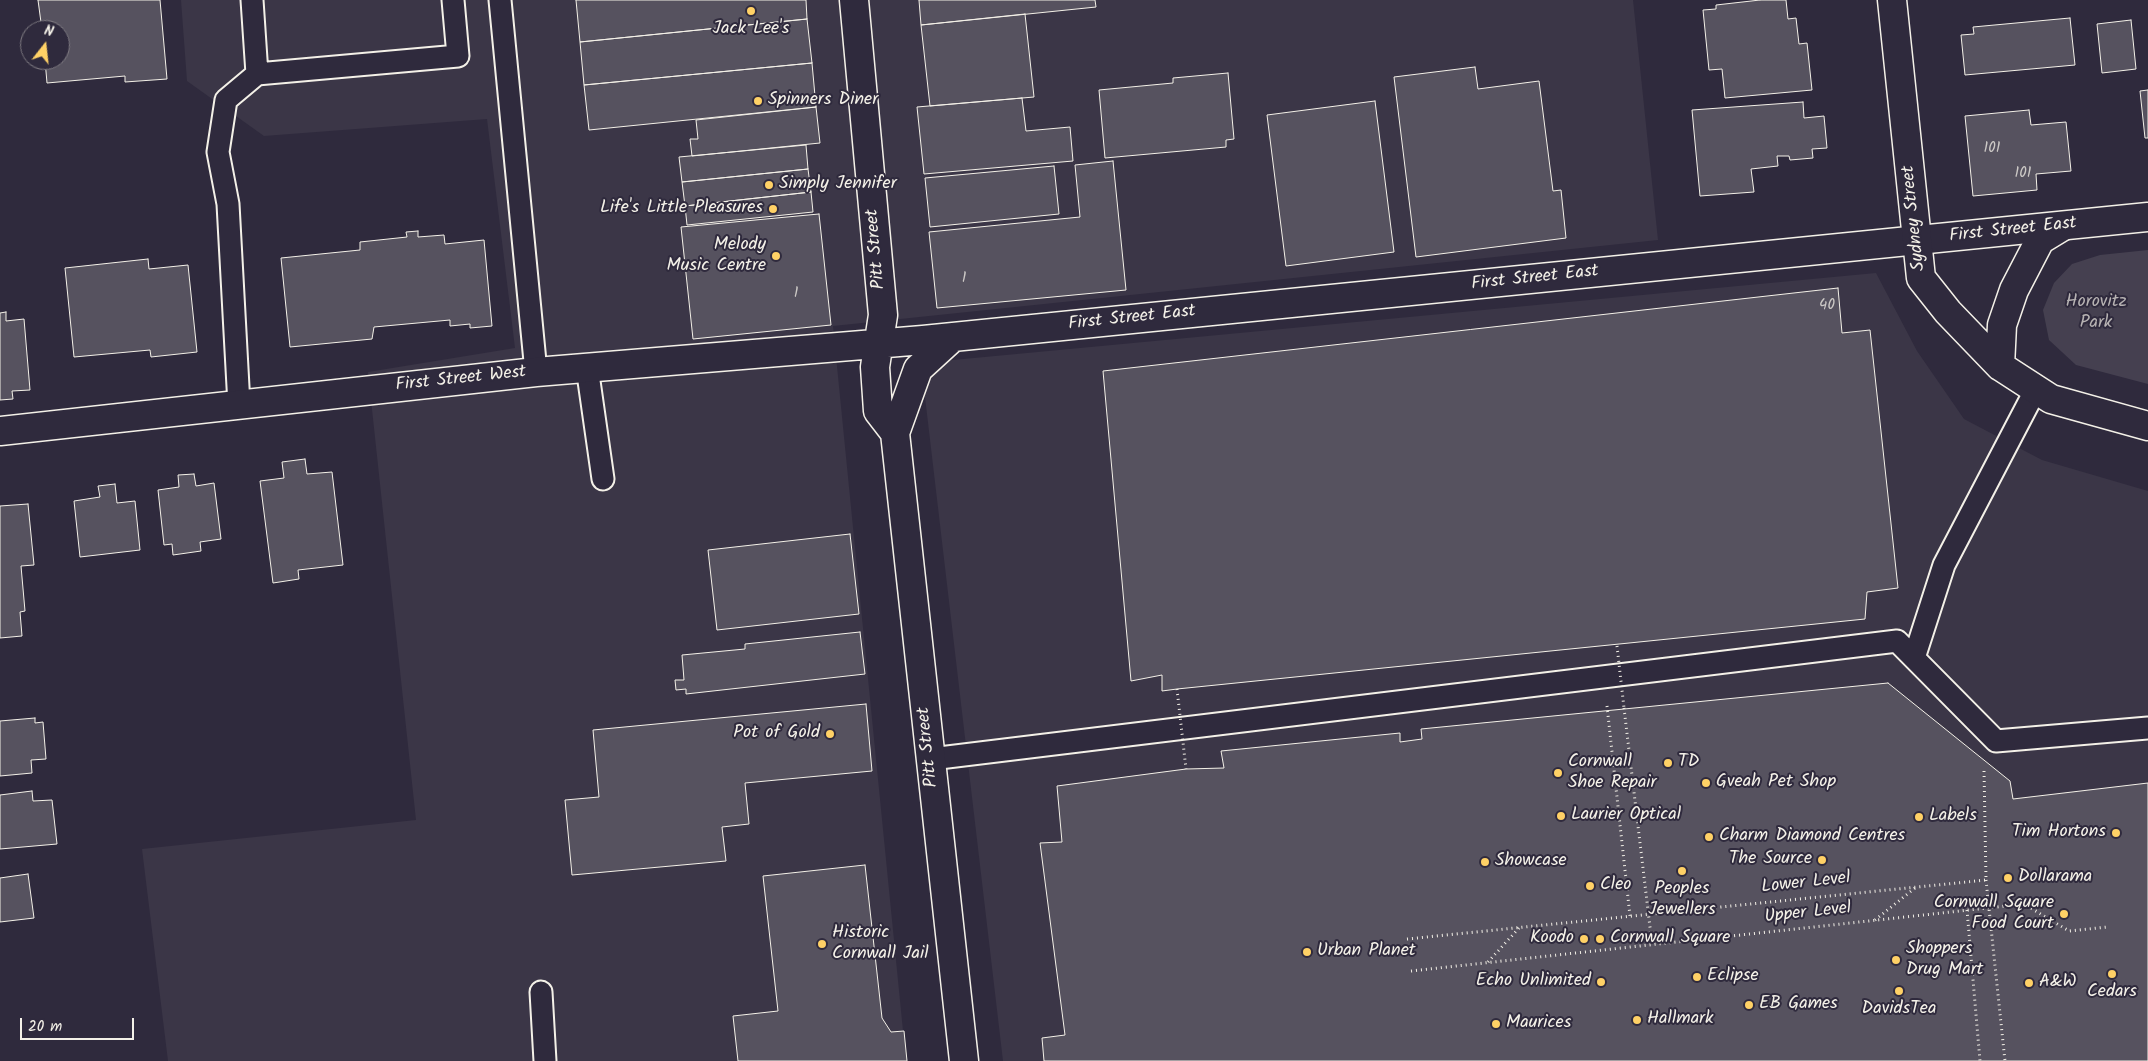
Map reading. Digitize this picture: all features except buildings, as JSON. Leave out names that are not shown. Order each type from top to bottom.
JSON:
[{"type":"street","name":"Pitt Street","points":[[854,0],[882,315],[874,367],[878,411],[895,433]]},
{"type":"street","name":"Sydney Street","points":[[1892,0],[1921,278],[1948,312],[2000,366],[2051,399],[2148,426]]},
{"type":"street","name":"First Street East","points":[[923,340],[2148,217]]},
{"type":"street","points":[[2000,366],[2002,325],[2014,290],[2040,240],[2063,226]]},
{"type":"street","name":"Pitt Street","points":[[953,336],[918,369],[895,433],[964,1061]]},
{"type":"street","name":"First Street West","points":[[0,431],[536,372],[923,340]]},
{"type":"lane","points":[[252,0],[257,74]]},
{"type":"lane","points":[[239,405],[228,204],[218,152],[226,100],[257,74],[458,56],[453,0]]},
{"type":"lane","points":[[500,0],[536,372]]},
{"type":"lane","points":[[587,368],[603,479]]},
{"type":"lane","points":[[1914,658],[1944,565],[2036,389]]},
{"type":"lane","points":[[931,759],[1897,641],[1996,741],[2148,728]]},
{"type":"lane","points":[[541,992],[546,1061]]},
{"type":"path","points":[[1617,646],[1652,944]]},
{"type":"path","points":[[1602,677],[1630,916]]},
{"type":"path","points":[[1177,690],[1186,769]]},
{"type":"path","points":[[1996,741],[1984,761],[1986,880],[2004,1061]]},
{"type":"path","name":"Lower Level","points":[[1407,939],[1986,880]]},
{"type":"path","points":[[1874,920],[1917,887]]},
{"type":"path","name":"Upper Level","points":[[1411,971],[2024,904],[2069,931],[2108,927]]},
{"type":"path","points":[[1967,910],[1980,1061]]},
{"type":"path","points":[[1488,963],[1520,928]]},
{"type":"shaded area","points":[[181,0],[1633,0],[1658,240],[833,326],[906,1061],[168,1061],[142,849],[416,820],[368,372],[515,348],[487,119],[264,136],[187,81]]},
{"type":"shaded area","points":[[1876,273],[1917,351],[1964,419],[2042,460],[2148,491],[2148,1061],[1003,1061],[921,363]]},
{"type":"green space","name":"Horovitz Park","points":[[2148,250],[2148,384],[2076,365],[2049,340],[2043,310],[2054,283],[2072,264],[2100,255]]},
{"type":"place","name":"Jack Lee's","points":[[751,11]]},
{"type":"place","name":"Spinners Diner","points":[[758,101]]},
{"type":"place","name":"Simply Jennifer","points":[[769,185]]},
{"type":"place","name":"Life's Little Pleasures","points":[[773,209]]},
{"type":"place","name":"Melody Music Centre","points":[[776,256]]},
{"type":"place","name":"Pot of Gold","points":[[830,734]]},
{"type":"place","name":"TD","points":[[1668,763]]},
{"type":"place","name":"Cornwall Shoe Repair","points":[[1558,773]]},
{"type":"place","name":"Gveah Pet Shop","points":[[1706,783]]},
{"type":"place","name":"Laurier Optical","points":[[1561,816]]},
{"type":"place","name":"Labels","points":[[1919,817]]},
{"type":"place","name":"Tim Hortons","points":[[2116,833]]},
{"type":"place","name":"Charm Diamond Centres","points":[[1709,837]]},
{"type":"place","name":"The Source","points":[[1822,860]]},
{"type":"place","name":"Showcase","points":[[1485,862]]},
{"type":"place","name":"Peoples Jewellers","points":[[1682,871]]},
{"type":"place","name":"Dollarama","points":[[2008,878]]},
{"type":"place","name":"Cleo","points":[[1590,886]]},
{"type":"place","name":"Cornwall Square Food Court","points":[[2064,914]]},
{"type":"place","name":"Koodo","points":[[1584,939]]},
{"type":"place","name":"Cornwall Square","points":[[1600,939]]},
{"type":"place","name":"Historic Cornwall Jail","points":[[822,944]]},
{"type":"place","name":"Urban Planet","points":[[1307,952]]},
{"type":"place","name":"Shoppers Drug Mart","points":[[1896,960]]},
{"type":"place","name":"Cedars","points":[[2112,974]]},
{"type":"place","name":"Eclipse","points":[[1697,977]]},
{"type":"place","name":"Echo Unlimited","points":[[1601,982]]},
{"type":"place","name":"A&W","points":[[2029,983]]},
{"type":"place","name":"DavidsTea","points":[[1899,991]]},
{"type":"place","name":"EB Games","points":[[1749,1005]]},
{"type":"place","name":"Hallmark","points":[[1637,1020]]},
{"type":"place","name":"Maurices","points":[[1496,1024]]}]
